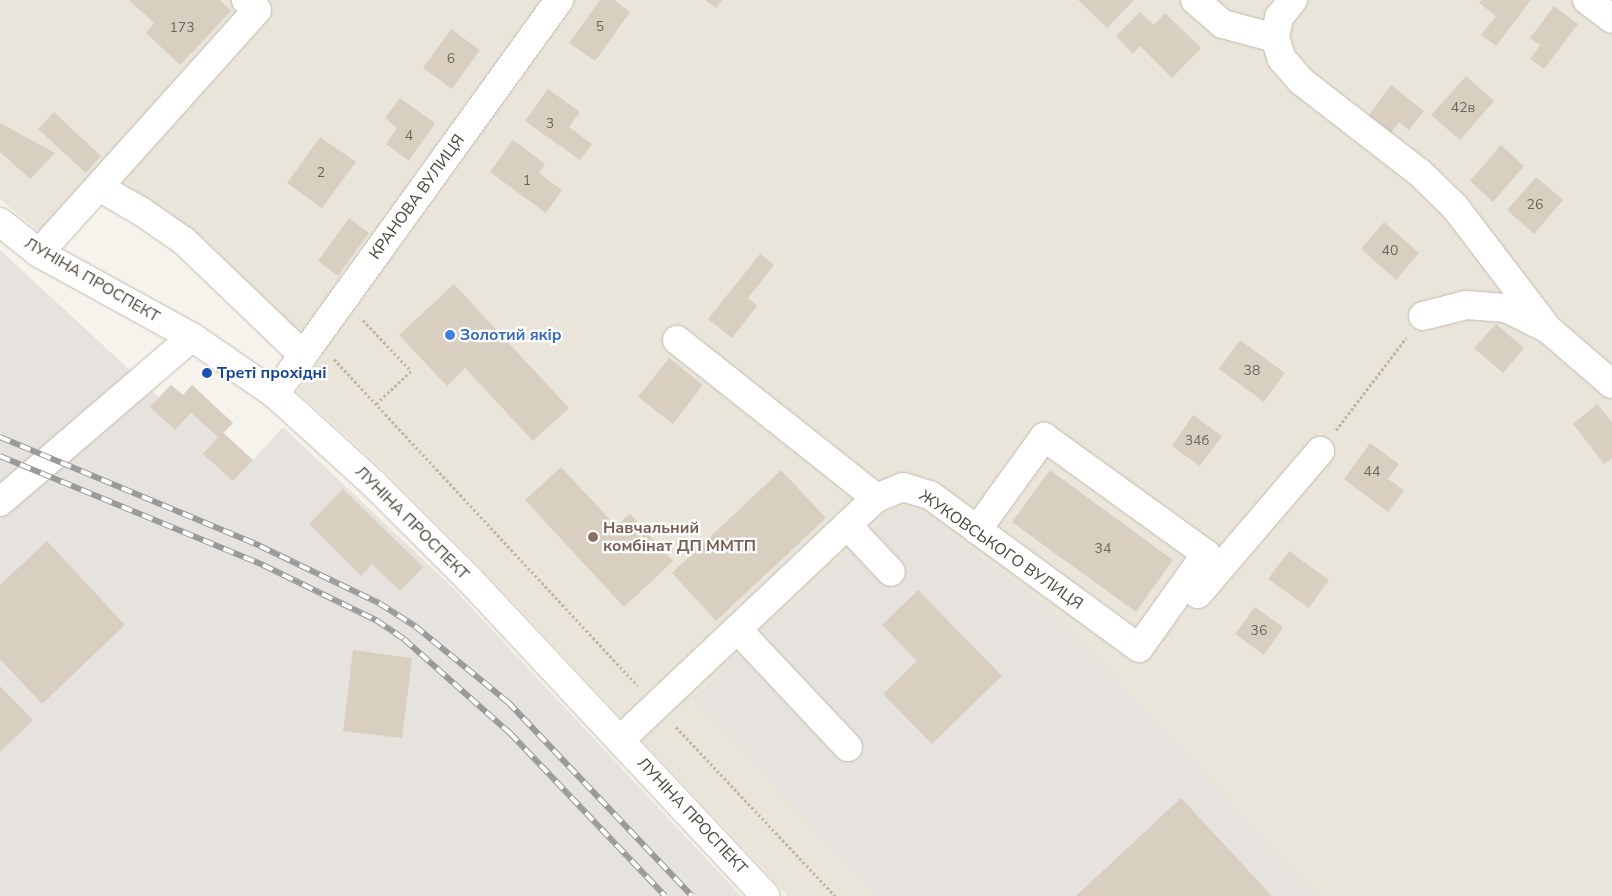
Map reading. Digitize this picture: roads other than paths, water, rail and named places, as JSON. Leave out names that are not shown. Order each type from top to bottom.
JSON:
[{"type":"street","points":[[39,253],[257,10],[246,0]]},
{"type":"street","name":"КРАНОВА ВУЛИЦЯ","points":[[275,394],[560,0]]},
{"type":"street","points":[[1195,0],[1223,24],[1275,38]]},
{"type":"street","points":[[1293,0],[1279,16],[1275,38],[1282,59],[1301,81],[1420,173],[1455,207],[1548,329],[1612,384]]},
{"type":"street","points":[[1588,0],[1612,19]]},
{"type":"street","points":[[99,187],[142,212],[184,241],[309,347]]},
{"type":"street","name":"ЛУНІНА ПРОСПЕКТ","points":[[0,222],[39,253],[192,337],[275,394],[374,484],[469,579],[766,896]]},
{"type":"street","points":[[1423,316],[1466,304],[1506,308],[1548,329]]},
{"type":"street","points":[[0,502],[192,337]]},
{"type":"street","points":[[677,340],[876,498]]},
{"type":"street","points":[[977,530],[1044,437],[1206,554],[1139,648]]},
{"type":"street","points":[[1139,648],[1160,638],[1320,450]]},
{"type":"street","name":"ЖУКОВСЬКОГО ВУЛИЦЯ","points":[[620,740],[876,498],[889,490],[917,489],[977,530],[1139,648]]},
{"type":"street","points":[[847,525],[891,572]]},
{"type":"street","points":[[737,629],[848,747]]},
{"type":"railway","points":[[0,437],[260,546],[379,603],[415,626],[508,702],[692,896]]},
{"type":"railway","points":[[0,456],[263,565],[376,620],[404,639],[510,733],[665,896]]},
{"type":"place","name":"Золотий якір","points":[[450,335]]},
{"type":"place","name":"Треті прохідні","points":[[207,373]]},
{"type":"place","name":"Навчальний комбінат ДП ММТП","points":[[593,537]]}]
